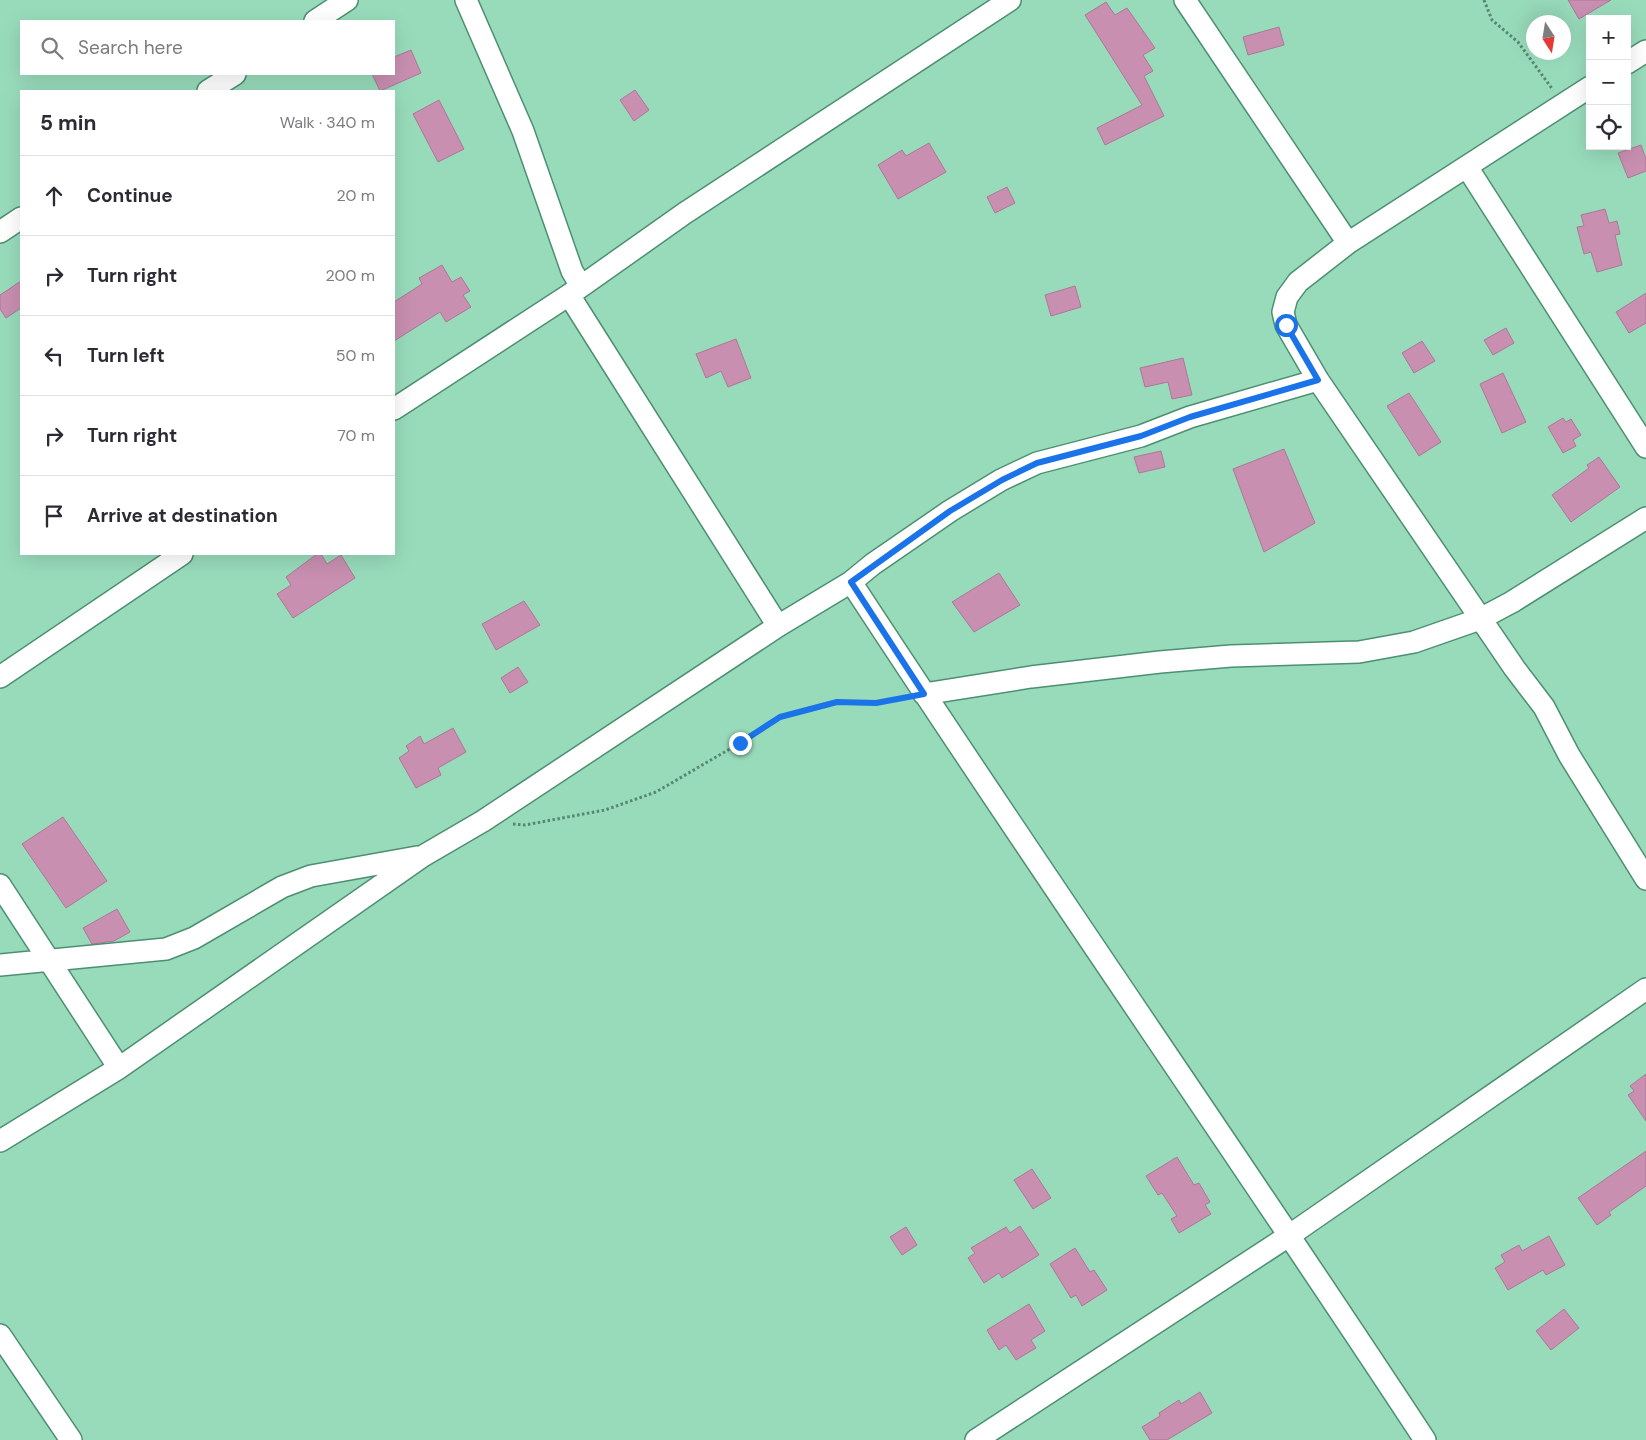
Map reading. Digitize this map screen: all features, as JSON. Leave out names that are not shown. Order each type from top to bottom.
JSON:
[{"type":"street","points":[[317,20],[347,0]]},
{"type":"street","points":[[466,0],[524,131],[572,271],[575,290],[778,626]]},
{"type":"street","points":[[395,408],[575,290],[685,213],[1010,0]]},
{"type":"street","points":[[1185,0],[1348,243]]},
{"type":"street","points":[[1631,60],[1646,51]]},
{"type":"street","points":[[210,90],[233,75]]},
{"type":"street","points":[[1586,90],[1348,243],[1298,282],[1287,297],[1283,312],[1286,325],[1318,380],[1480,618],[1544,707],[1568,755],[1646,879]]},
{"type":"street","points":[[1467,167],[1646,448]]},
{"type":"street","points":[[0,232],[20,219]]},
{"type":"street","points":[[0,1141],[119,1068],[424,856],[483,821],[778,626],[851,582],[950,511],[1002,480],[1037,463],[1141,436],[1190,417],[1318,380]]},
{"type":"street","points":[[924,694],[1030,677],[1160,662],[1231,656],[1359,652],[1414,642],[1480,618],[1512,602],[1646,518]]},
{"type":"street","points":[[0,677],[181,555]]},
{"type":"street","points":[[851,582],[924,694],[1290,1234],[1425,1440]]},
{"type":"street","points":[[0,965],[166,949],[194,938],[282,888],[311,876],[424,856]]},
{"type":"street","points":[[0,885],[119,1068]]},
{"type":"street","points":[[976,1440],[1290,1234],[1646,989]]},
{"type":"street","points":[[0,1335],[71,1440]]},
{"type":"path","points":[[1484,0],[1492,20],[1518,42],[1564,104]]},
{"type":"path","points":[[483,821],[525,825],[605,810],[656,792],[740,743],[780,717],[837,702],[876,703],[924,694]]},
{"type":"building","points":[[1568,0],[1611,0],[1579,19]]},
{"type":"building","points":[[1106,2],[1115,15],[1127,8],[1155,48],[1143,55],[1153,71],[1144,76],[1164,116],[1105,145],[1097,128],[1142,105],[1085,15]]},
{"type":"building","points":[[1279,27],[1284,45],[1248,55],[1243,37]]},
{"type":"building","points":[[411,50],[421,73],[380,90],[372,75],[395,75],[395,57]]},
{"type":"building","points":[[635,90],[649,110],[634,121],[620,100]]},
{"type":"building","points":[[439,100],[464,149],[438,162],[413,114]]},
{"type":"building","points":[[929,143],[946,172],[898,199],[878,165],[902,150],[906,156]]},
{"type":"building","points":[[1641,145],[1646,159],[1646,171],[1628,178],[1618,153]]},
{"type":"building","points":[[1007,187],[1015,203],[995,213],[987,197]]},
{"type":"building","points":[[1605,209],[1609,223],[1617,221],[1620,234],[1615,235],[1622,265],[1597,272],[1591,252],[1584,254],[1577,227],[1584,226],[1581,215]]},
{"type":"building","points":[[442,265],[452,282],[461,277],[470,291],[463,295],[471,307],[446,322],[440,312],[395,340],[395,301],[422,284],[419,278]]},
{"type":"building","points":[[20,282],[20,309],[6,318],[0,309],[0,295]]},
{"type":"building","points":[[1075,286],[1081,307],[1051,316],[1045,295]]},
{"type":"building","points":[[1646,293],[1646,323],[1629,333],[1616,312]]},
{"type":"building","points":[[1506,328],[1514,343],[1493,355],[1484,340]]},
{"type":"building","points":[[736,339],[751,378],[728,387],[721,371],[706,378],[696,354]]},
{"type":"building","points":[[1422,341],[1435,361],[1414,373],[1402,353]]},
{"type":"building","points":[[1183,358],[1192,395],[1172,399],[1168,382],[1145,387],[1140,368]]},
{"type":"building","points":[[1503,373],[1526,422],[1502,433],[1480,384]]},
{"type":"building","points":[[1409,393],[1441,442],[1419,456],[1387,406]]},
{"type":"building","points":[[1563,418],[1566,422],[1571,419],[1581,435],[1573,440],[1576,446],[1563,453],[1548,427]]},
{"type":"building","points":[[1284,449],[1315,523],[1264,552],[1233,469]]},
{"type":"building","points":[[1161,451],[1165,467],[1139,473],[1134,457]]},
{"type":"building","points":[[1599,457],[1620,487],[1571,522],[1552,495],[1589,468],[1587,465]]},
{"type":"building","points":[[316,555],[322,555],[327,564],[341,555],[355,578],[293,618],[277,594],[291,585],[286,577]]},
{"type":"building","points":[[999,573],[1020,605],[974,632],[952,602]]},
{"type":"building","points":[[524,601],[540,625],[496,650],[482,624]]},
{"type":"building","points":[[518,667],[528,682],[510,693],[501,678]]},
{"type":"building","points":[[453,728],[466,752],[438,768],[441,775],[416,788],[399,758],[409,751],[406,746],[420,736],[424,744]]},
{"type":"building","points":[[63,817],[107,881],[66,908],[22,844]]},
{"type":"building","points":[[117,909],[130,932],[114,941],[92,944],[83,928]]},
{"type":"building","points":[[1646,1074],[1646,1121],[1628,1095],[1634,1091],[1630,1086]]},
{"type":"building","points":[[1646,1151],[1646,1186],[1609,1212],[1611,1215],[1597,1225],[1578,1198]]},
{"type":"building","points":[[1177,1157],[1194,1185],[1199,1183],[1210,1202],[1205,1205],[1211,1214],[1179,1233],[1171,1219],[1177,1216],[1162,1193],[1158,1195],[1146,1176]]},
{"type":"building","points":[[1032,1169],[1051,1198],[1033,1209],[1014,1180]]},
{"type":"building","points":[[1020,1226],[1039,1255],[1002,1278],[999,1273],[984,1283],[968,1258],[975,1253],[971,1248],[1006,1227],[1010,1233]]},
{"type":"building","points":[[906,1227],[917,1245],[902,1255],[890,1237]]},
{"type":"building","points":[[1549,1236],[1565,1265],[1546,1275],[1543,1270],[1508,1290],[1495,1268],[1505,1262],[1501,1255],[1519,1245],[1522,1251]]},
{"type":"building","points":[[1075,1248],[1090,1272],[1094,1270],[1107,1290],[1082,1306],[1076,1295],[1071,1298],[1050,1264]]},
{"type":"building","points":[[1029,1304],[1045,1331],[1031,1340],[1036,1348],[1016,1360],[1006,1345],[999,1350],[987,1330]]},
{"type":"building","points":[[1564,1309],[1579,1328],[1551,1350],[1536,1331]]},
{"type":"building","points":[[1200,1392],[1212,1413],[1167,1440],[1150,1440],[1142,1427],[1160,1416],[1159,1413],[1179,1400],[1181,1404]]},
{"type":"route","points":[[740,743],[780,717],[837,702],[876,703],[924,694],[851,582],[873,564],[950,511],[1002,480],[1037,463],[1141,436],[1190,417],[1318,380],[1286,325]]}]
